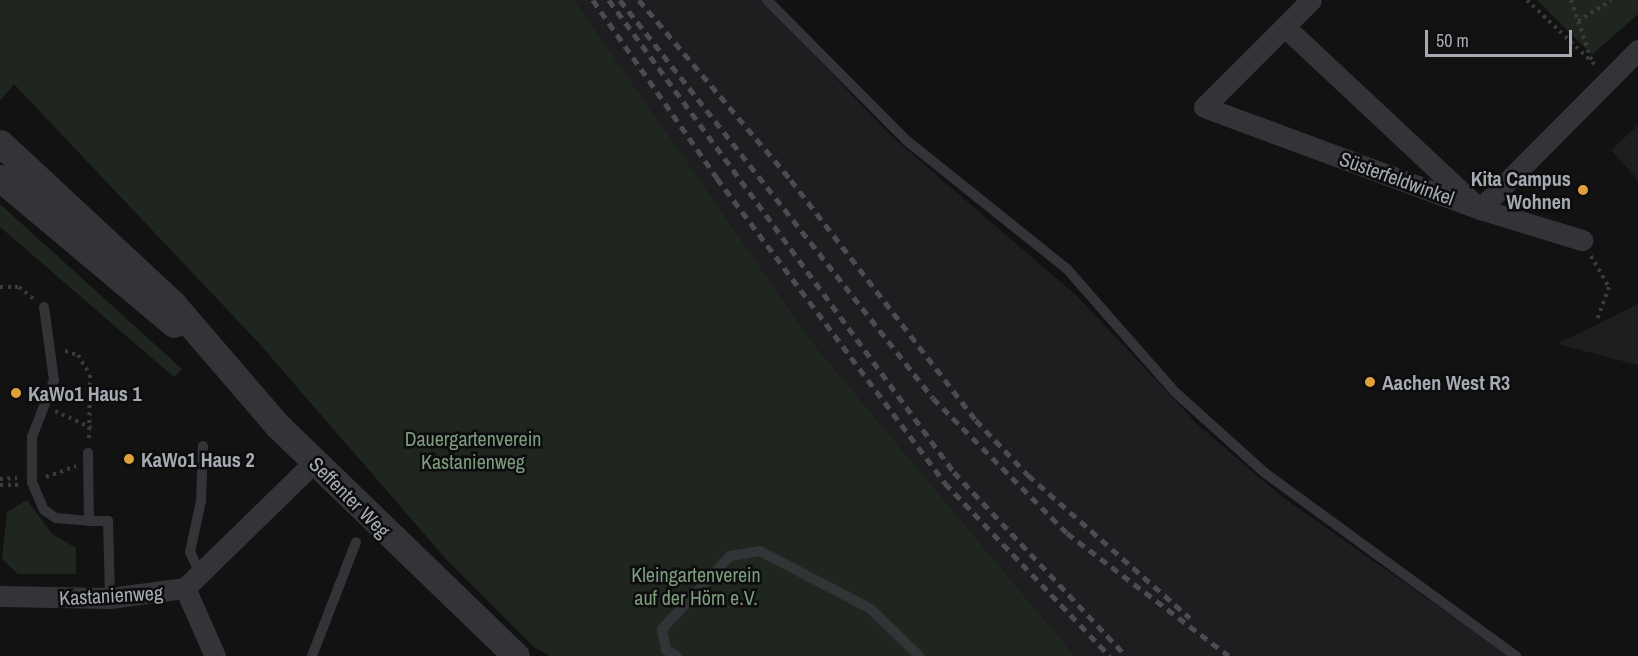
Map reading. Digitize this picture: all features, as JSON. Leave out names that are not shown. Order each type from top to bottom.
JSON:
[{"type":"street","name":"Süsterfeldwinkel","points":[[1311,0],[1204,107],[1480,209]]},
{"type":"street","name":"Süsterfeldwinkel","points":[[1285,27],[1480,209]]},
{"type":"street","points":[[1582,240],[1480,209],[1638,50]]},
{"type":"street","name":"Seffenter Weg","points":[[0,143],[139,270],[191,332],[314,462],[516,656]]},
{"type":"street","name":"Seffenter Weg","points":[[0,178],[153,310],[191,332]]},
{"type":"street","points":[[215,656],[194,583],[314,462]]},
{"type":"street","name":"Kastanienweg","points":[[0,596],[110,598],[194,583]]},
{"type":"lane","points":[[767,0],[906,140],[1067,268],[1175,392],[1265,473],[1516,656]]},
{"type":"lane","points":[[44,307],[54,380],[32,437],[32,482],[44,510],[56,518],[108,521],[110,598]]},
{"type":"lane","points":[[194,583],[190,552],[201,501],[203,446]]},
{"type":"lane","points":[[88,457],[89,521]]},
{"type":"lane","points":[[312,656],[356,542]]},
{"type":"lane","points":[[677,656],[666,650],[662,629],[730,556],[760,551],[872,609],[919,656]]},
{"type":"path","points":[[1527,0],[1609,79]]},
{"type":"path","points":[[1571,0],[1592,62]]},
{"type":"path","points":[[1578,21],[1611,0]]},
{"type":"path","points":[[1582,240],[1609,287],[1597,320]]},
{"type":"path","points":[[0,287],[19,287],[44,307]]},
{"type":"path","points":[[32,482],[88,457],[91,428],[90,375],[78,355],[49,346]]},
{"type":"path","points":[[44,405],[91,428]]},
{"type":"path","points":[[0,479],[18,478]]},
{"type":"shaded area","points":[[573,0],[762,0],[889,134],[1077,296],[1198,425],[1281,496],[1509,656],[1075,656],[815,346]]},
{"type":"shaded area","points":[[1638,125],[1638,180],[1611,150]]},
{"type":"shaded area","points":[[1638,304],[1638,365],[1557,344]]},
{"type":"green space","points":[[0,0],[574,0],[815,346],[1075,656],[550,656],[534,647],[446,559],[257,341],[14,84],[0,101]]},
{"type":"green space","points":[[1537,0],[1638,0],[1638,14],[1592,55]]},
{"type":"green space","points":[[0,204],[182,369],[174,377],[0,227]]},
{"type":"green space","points":[[27,500],[52,534],[76,548],[76,574],[18,574],[2,559],[7,512]]},
{"type":"railway","points":[[593,0],[717,178],[945,483],[1110,656]]},
{"type":"railway","points":[[609,0],[954,472],[1126,656]]},
{"type":"railway","points":[[620,0],[933,398],[1067,533],[1229,656]]},
{"type":"railway","points":[[639,0],[791,180],[976,420],[1028,475],[1190,618]]},
{"type":"place","name":"Kita Campus Wohnen","points":[[1583,190]]},
{"type":"place","name":"Aachen West R3","points":[[1370,382]]},
{"type":"place","name":"KaWo1 Haus 1","points":[[16,393]]},
{"type":"place","name":"KaWo1 Haus 2","points":[[129,459]]},
{"type":"park label","name":"Dauergartenverein Kastanienweg","points":[[473,450]]},
{"type":"park label","name":"Kleingartenverein auf der Hörn e.V.","points":[[696,586]]}]
